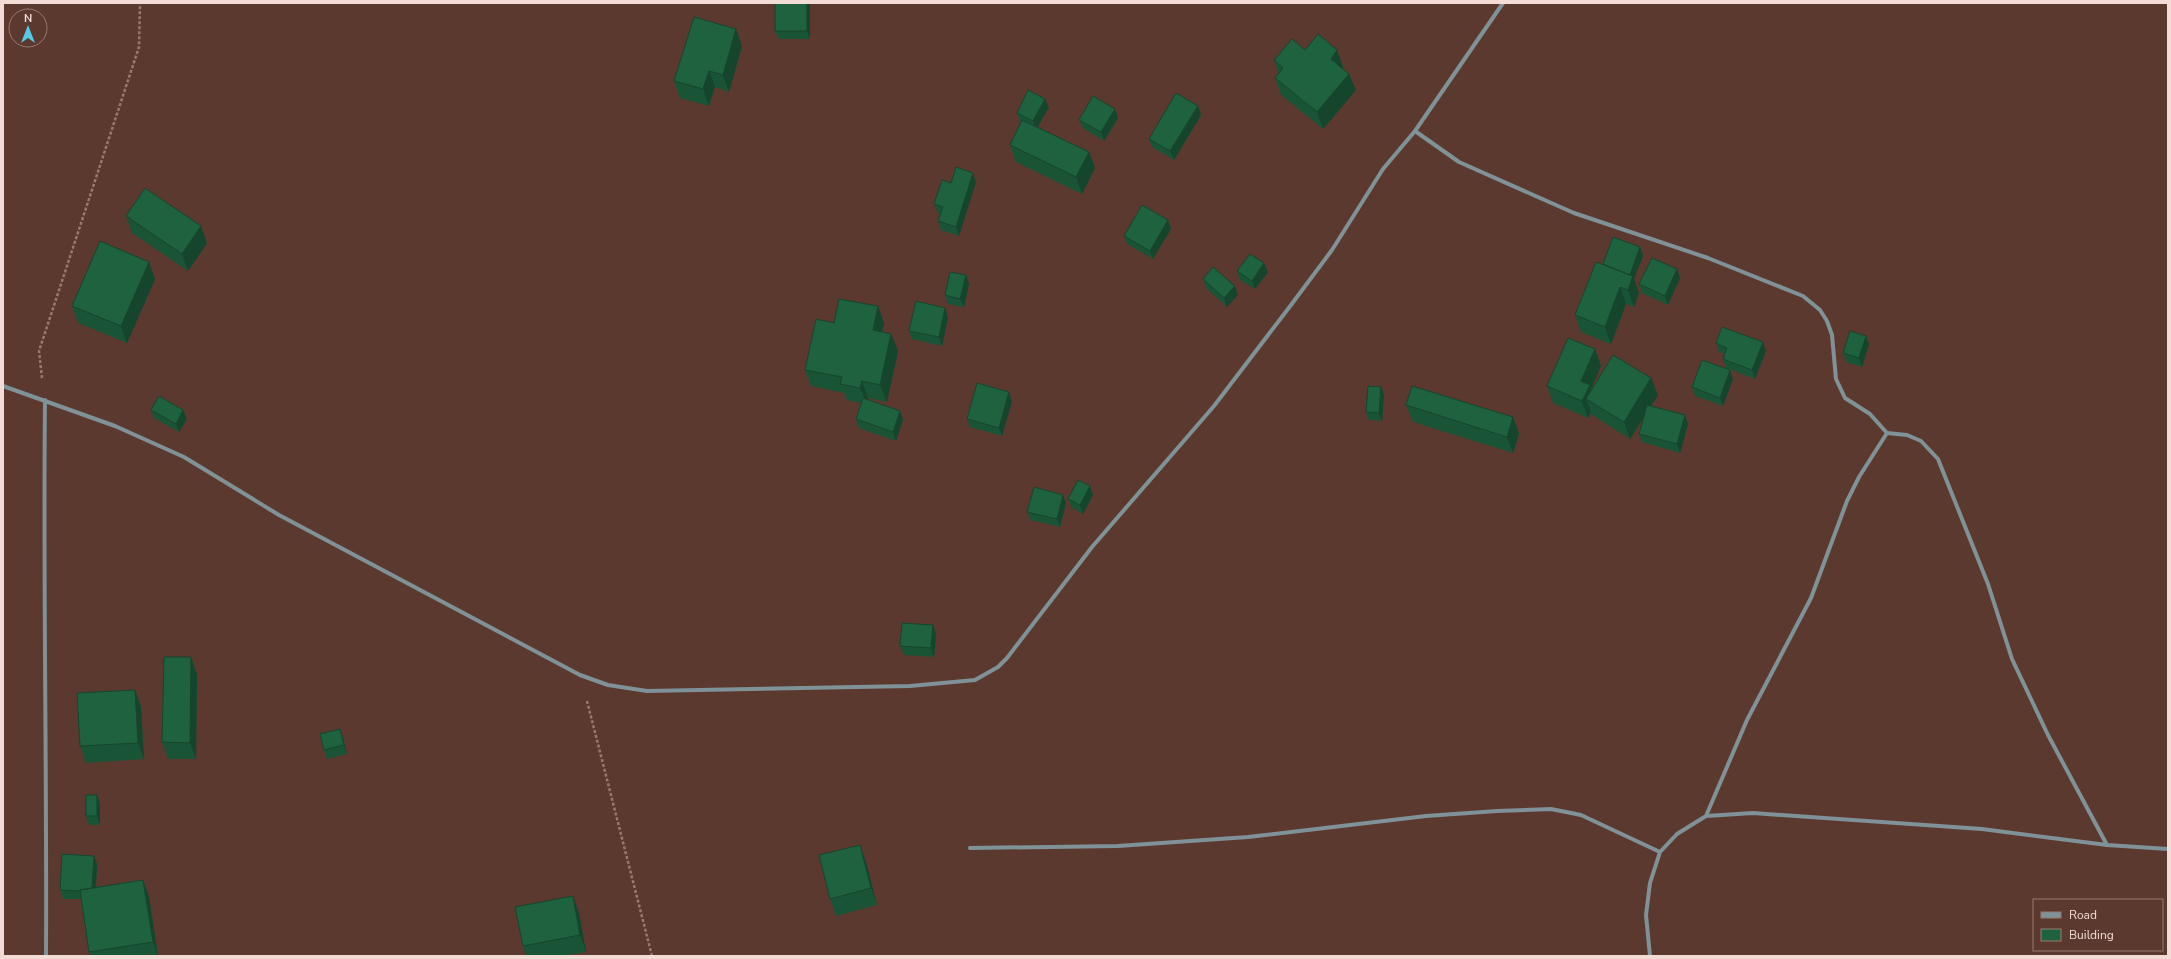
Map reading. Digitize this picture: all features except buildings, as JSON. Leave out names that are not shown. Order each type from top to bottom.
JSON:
[{"type":"street","points":[[3,386],[45,400],[145,438],[184,457],[279,515],[580,675],[608,685],[631,690],[676,691],[936,685],[974,680],[987,674],[1007,658],[1092,547],[1214,406],[1332,250],[1383,169],[1415,132],[1503,3]]},
{"type":"street","points":[[1415,132],[1459,162],[1567,210],[1708,258],[1803,296],[1820,310],[1830,328],[1834,347],[1836,379],[1845,398],[1870,414],[1887,433],[1907,435],[1921,441],[1938,459],[1988,584],[2012,659],[2048,735],[2107,845]]},
{"type":"street","points":[[45,400],[43,530],[46,672],[46,956]]},
{"type":"street","points":[[1706,816],[1747,720],[1811,598],[1848,501],[1859,477],[1887,433]]},
{"type":"street","points":[[970,848],[1125,846],[1248,837],[1426,816],[1497,811],[1551,810],[1580,816],[1660,852]]},
{"type":"street","points":[[1650,956],[1646,915],[1650,883],[1660,852],[1677,834],[1706,816],[1753,813],[1974,829],[2107,845],[2168,849]]},
{"type":"path","points":[[45,400],[39,351],[139,47],[140,3]]},
{"type":"path","points":[[580,675],[652,956]]}]
